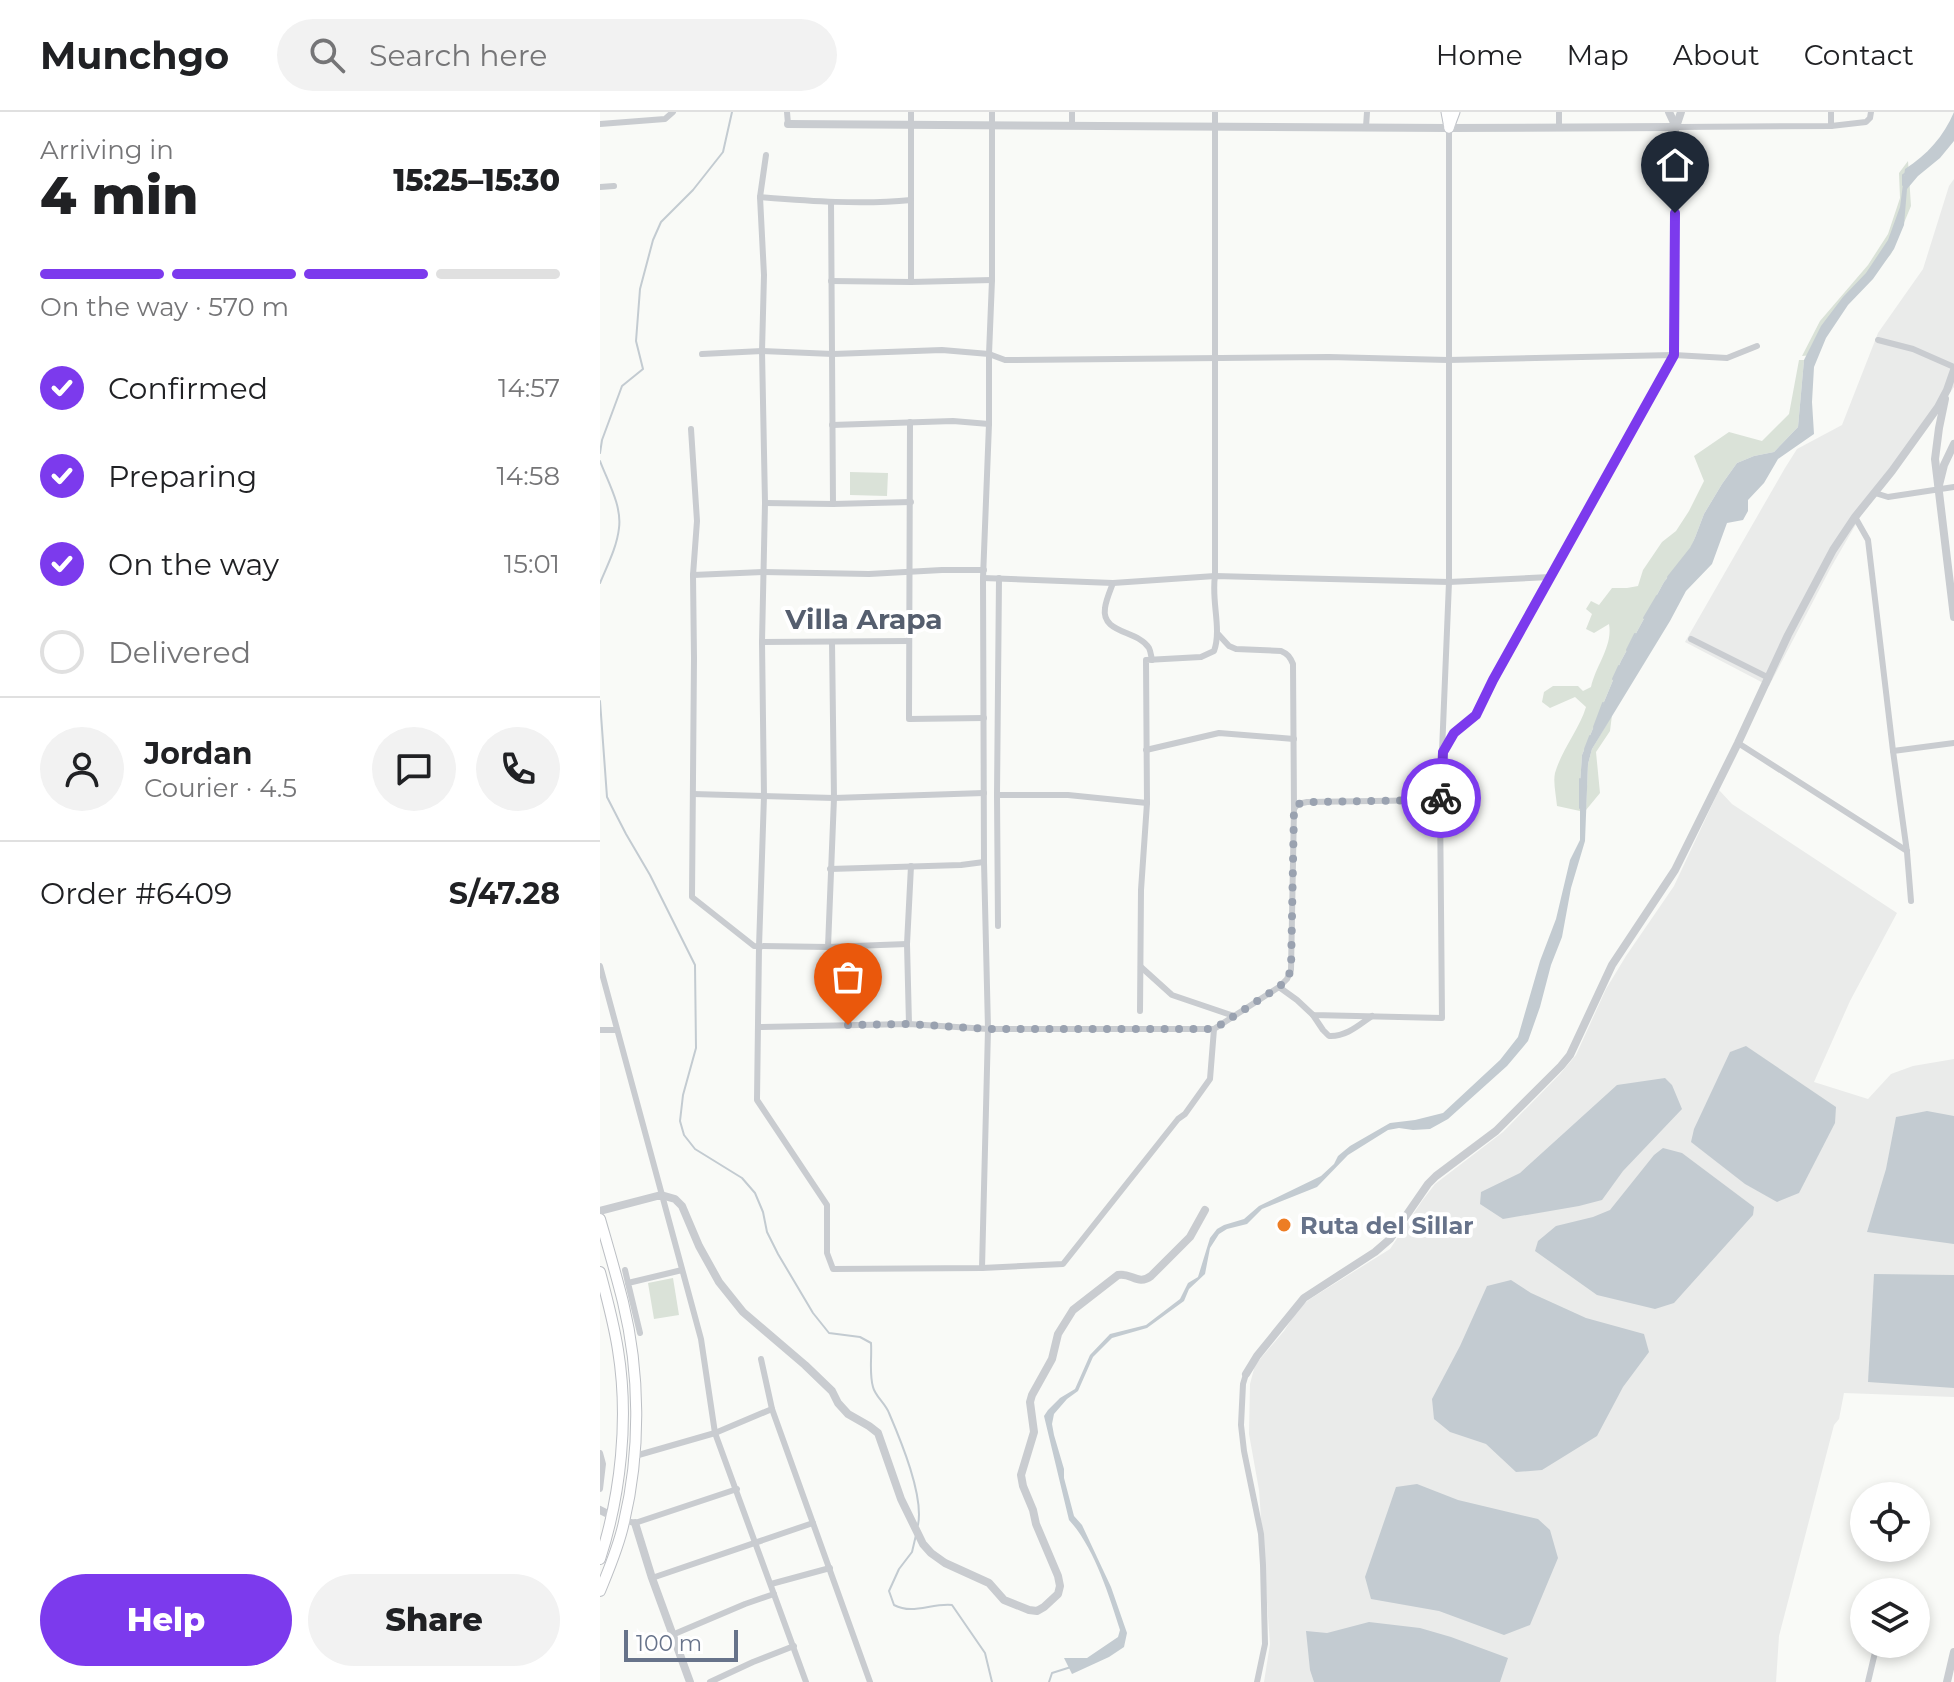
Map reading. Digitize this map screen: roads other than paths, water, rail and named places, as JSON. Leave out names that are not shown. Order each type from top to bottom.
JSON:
[{"type":"main road","points":[[1446,112],[1449,128]]},
{"type":"main road","points":[[1449,128],[1455,112]]},
{"type":"main road","points":[[600,1219],[624,1304],[635,1379],[635,1456],[630,1522],[600,1591]]},
{"type":"main road","points":[[600,1272],[619,1353],[622,1401],[619,1470],[612,1516],[600,1559]]},
{"type":"street","points":[[617,123],[618,112]]},
{"type":"street","points":[[600,124],[665,119],[673,112]]},
{"type":"street","points":[[787,112],[788,124],[1449,128],[1831,126],[1866,122],[1871,112]]},
{"type":"street","points":[[911,112],[911,282]]},
{"type":"street","points":[[982,1268],[988,1029],[983,574],[992,280],[992,112]]},
{"type":"street","points":[[1072,112],[1072,126]]},
{"type":"street","points":[[1140,1011],[1141,890],[1147,803],[1146,660],[1201,657],[1214,651],[1218,634],[1213,598],[1215,112]]},
{"type":"street","points":[[1366,127],[1367,112]]},
{"type":"street","points":[[1559,112],[1559,128]]},
{"type":"street","points":[[1669,112],[1676,127]]},
{"type":"street","points":[[1443,752],[1454,733],[1476,715],[1674,355],[1676,127],[1681,112]]},
{"type":"street","points":[[1831,112],[1831,126]]},
{"type":"street","points":[[1313,1015],[1442,1018],[1440,800],[1449,582],[1449,128]]},
{"type":"street","points":[[766,155],[760,197],[764,275],[765,503],[762,642],[764,796],[757,1100],[827,1205],[827,1253],[833,1269],[1063,1264],[1210,1079],[1214,1029]]},
{"type":"street","points":[[600,187],[614,186]]},
{"type":"street","points":[[760,197],[831,202],[911,200]]},
{"type":"street","points":[[831,202],[833,504]]},
{"type":"street","points":[[831,281],[992,280]]},
{"type":"street","points":[[1878,340],[1913,349],[1954,369],[1947,390],[1935,459],[1954,617]]},
{"type":"street","points":[[702,354],[942,350],[989,354],[1005,360],[1329,357],[1448,360],[1674,355],[1727,358],[1757,346]]},
{"type":"street","points":[[1257,1682],[1265,1644],[1263,1565],[1261,1534],[1241,1425],[1246,1374],[1304,1298],[1390,1239],[1436,1176],[1496,1131],[1570,1055],[1606,976],[1675,870],[1833,550],[1921,431],[1947,390]]},
{"type":"street","points":[[832,425],[953,421],[989,424]]},
{"type":"street","points":[[910,422],[909,719],[984,718]]},
{"type":"street","points":[[691,429],[697,521],[693,575],[692,897],[754,946],[907,944]]},
{"type":"street","points":[[1938,489],[1954,444]]},
{"type":"street","points":[[1875,493],[1888,497],[1954,487]]},
{"type":"street","points":[[765,503],[911,502]]},
{"type":"street","points":[[1855,517],[1868,540],[1911,901]]},
{"type":"street","points":[[693,575],[909,571],[1113,583],[1215,576],[1449,582],[1550,577]]},
{"type":"street","points":[[998,926],[999,578]]},
{"type":"street","points":[[1113,583],[1104,610],[1108,623],[1140,639],[1149,647],[1152,660]]},
{"type":"street","points":[[758,1027],[909,1024],[988,1029],[1214,1029],[1279,987],[1291,970],[1293,664],[1287,653],[1236,649],[1218,634]]},
{"type":"street","points":[[1691,639],[1769,678]]},
{"type":"street","points":[[762,642],[909,641]]},
{"type":"street","points":[[828,947],[834,798],[832,642]]},
{"type":"street","points":[[1146,750],[1219,733],[1294,739]]},
{"type":"street","points":[[1738,743],[1907,852]]},
{"type":"street","points":[[1893,751],[1954,743]]},
{"type":"street","points":[[693,794],[834,798],[984,793]]},
{"type":"street","points":[[997,795],[1068,795],[1147,803]]},
{"type":"street","points":[[1294,809],[1298,804],[1307,802],[1440,800]]},
{"type":"street","points":[[830,869],[984,862]]},
{"type":"street","points":[[909,1024],[907,944],[911,866]]},
{"type":"street","points":[[600,966],[701,1339],[715,1433],[806,1682]]},
{"type":"street","points":[[1141,967],[1172,995],[1234,1016]]},
{"type":"street","points":[[1279,987],[1313,1015],[1329,1036],[1337,1037],[1374,1015]]},
{"type":"street","points":[[600,1030],[616,1030]]},
{"type":"street","points":[[600,1211],[661,1195],[675,1199],[682,1206],[719,1282],[743,1312],[832,1391],[848,1414],[878,1433],[901,1499],[923,1544],[945,1563],[989,1583],[1004,1600],[1037,1611],[1058,1594],[1060,1586],[1021,1475],[1034,1432],[1032,1395],[1052,1359],[1058,1334],[1073,1310],[1118,1275],[1138,1281],[1151,1276],[1190,1237],[1205,1210]]},
{"type":"street","points":[[625,1270],[640,1333]]},
{"type":"street","points":[[628,1283],[682,1270]]},
{"type":"street","points":[[761,1359],[772,1409],[870,1682]]},
{"type":"street","points":[[635,1456],[715,1433],[772,1409]]},
{"type":"street","points":[[600,1453],[603,1464],[600,1489]]},
{"type":"street","points":[[600,1510],[630,1522],[737,1489]]},
{"type":"street","points":[[630,1522],[690,1682]]},
{"type":"street","points":[[652,1578],[813,1523]]},
{"type":"street","points":[[771,1584],[830,1568]]},
{"type":"street","points":[[672,1635],[774,1594]]},
{"type":"street","points":[[710,1682],[794,1646]]},
{"type":"street","points":[[1947,1682],[1954,1652]]},
{"type":"street","points":[[1868,1682],[1874,1658]]},
{"type":"waterway","points":[[600,453],[622,386],[643,369],[636,341],[640,289],[653,240],[661,222],[693,190],[723,152],[732,112]]},
{"type":"waterway","points":[[1903,185],[1903,175],[1906,173]]},
{"type":"waterway","points":[[600,461],[614,494],[619,520],[616,542],[600,583]]},
{"type":"waterway","points":[[1668,577],[1697,537]]},
{"type":"waterway","points":[[1644,618],[1657,596]]},
{"type":"waterway","points":[[1627,650],[1635,634]]},
{"type":"waterway","points":[[1613,679],[1619,666]]},
{"type":"waterway","points":[[600,701],[607,797],[695,965],[696,1048],[683,1095],[680,1121],[684,1135],[695,1149],[742,1178],[755,1193],[767,1232],[778,1254],[813,1313],[829,1333],[860,1337],[871,1343],[873,1387],[889,1413],[910,1469],[918,1499],[918,1525]]},
{"type":"waterway","points":[[1594,727],[1603,703]]},
{"type":"waterway","points":[[1585,749],[1590,736]]},
{"type":"waterway","points":[[1580,779],[1580,808]]},
{"type":"waterway","points":[[916,1535],[912,1552],[899,1569],[889,1591],[894,1605],[908,1609],[952,1605],[985,1653],[992,1682]]},
{"type":"waterway","points":[[1049,1682],[1052,1673],[1071,1667]]},
{"type":"place","name":"Ruta del Sillar","points":[[1284,1225]]},
{"type":"district","name":"Villa Arapa","points":[[864,619]]}]
